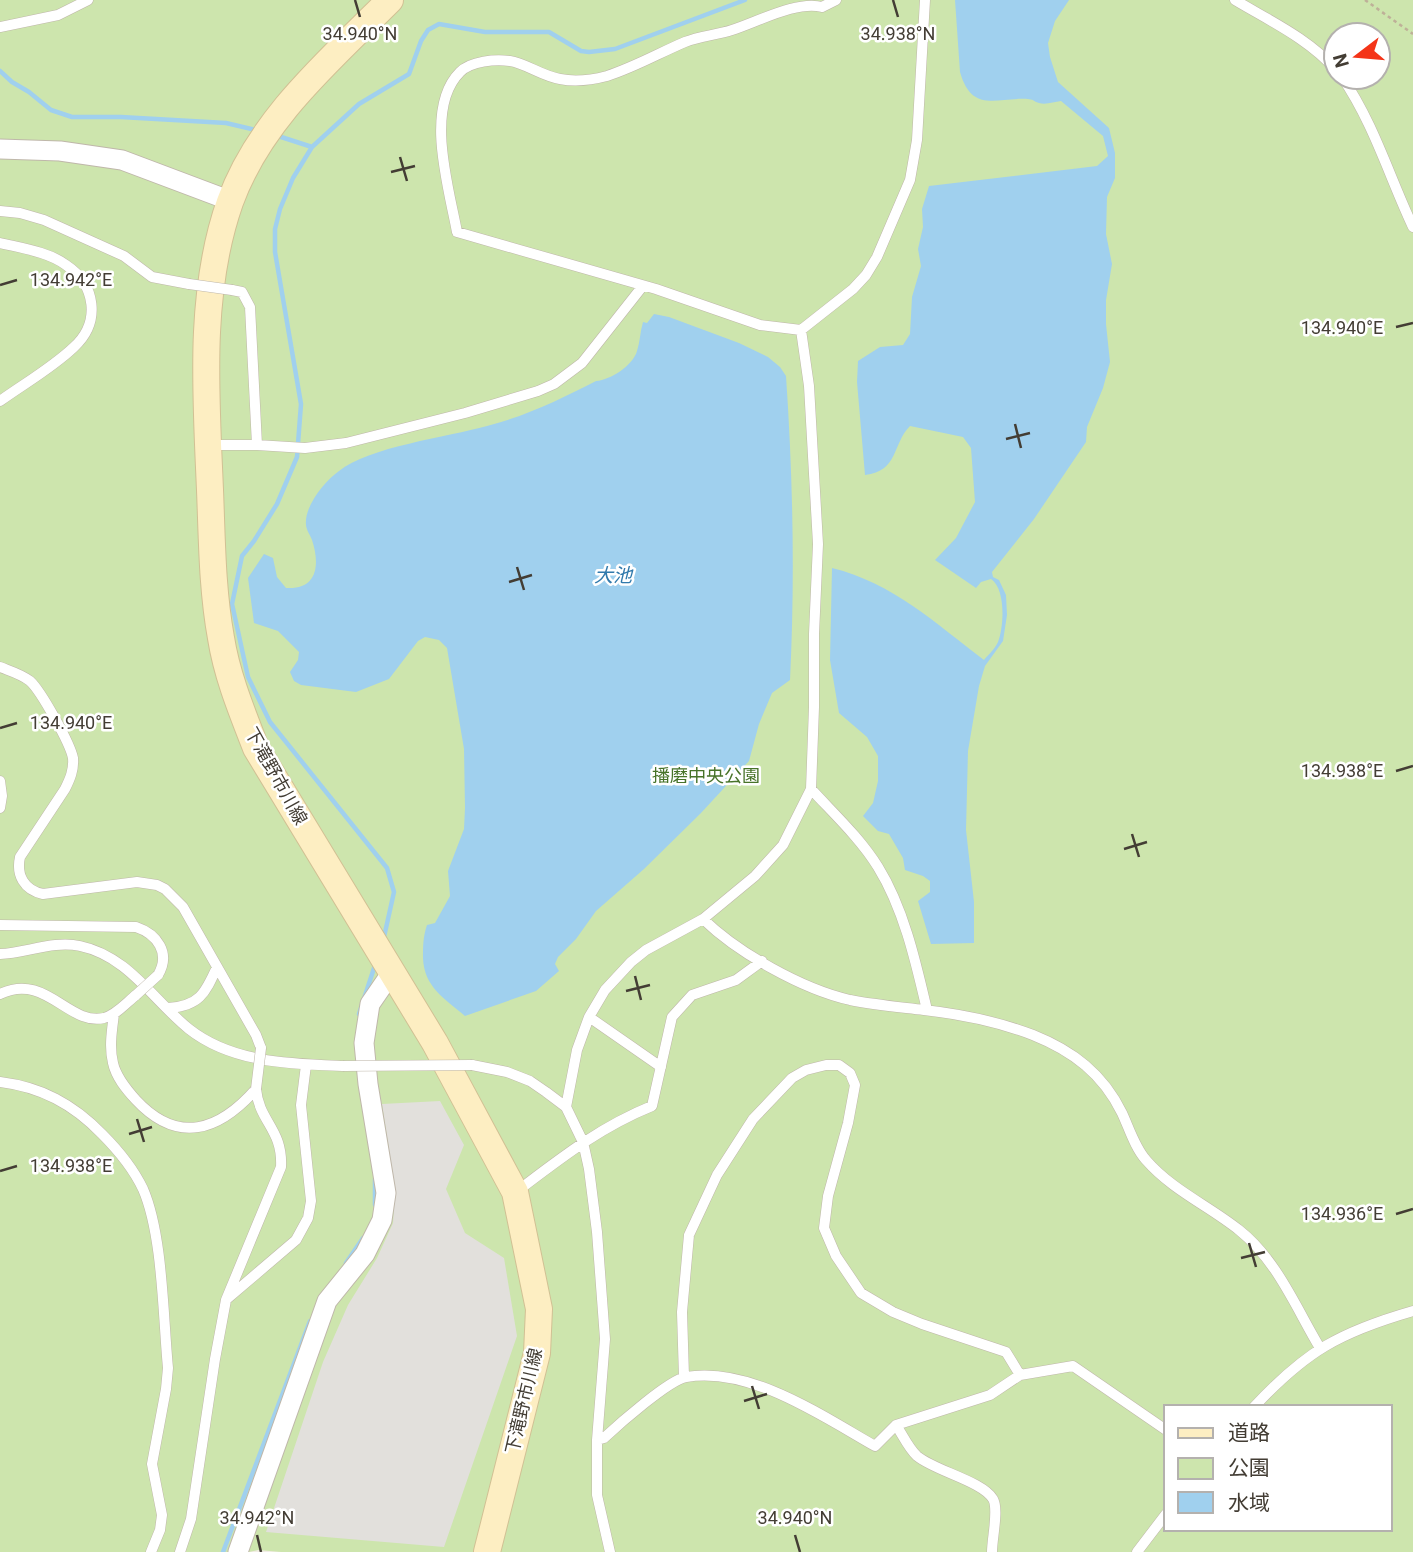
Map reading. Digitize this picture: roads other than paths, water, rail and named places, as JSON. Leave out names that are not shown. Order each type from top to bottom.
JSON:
[{"type":"main road","name":"下滝野市川線","points":[[390,0],[332,55],[290,101],[260,143],[230,201],[212,281],[206,353],[214,577],[221,639],[236,699],[256,748],[435,1044],[515,1192],[539,1309],[537,1353],[487,1552]]},
{"type":"street","points":[[0,149],[60,151],[122,160],[230,201]]},
{"type":"street","points":[[238,1552],[327,1301],[366,1254],[382,1220],[386,1194],[364,1043],[370,1004],[392,972]]},
{"type":"lane","points":[[0,27],[58,15],[88,0]]},
{"type":"lane","points":[[836,0],[822,7],[814,3],[794,5],[732,30],[688,40],[652,59],[604,77],[563,80],[541,75],[512,61],[486,61],[466,67],[449,87],[444,98],[440,123],[457,232],[642,286],[760,325],[801,330],[853,289],[866,275],[877,257],[909,180],[917,140],[925,0]]},
{"type":"lane","points":[[1235,0],[1322,55]]},
{"type":"lane","points":[[1351,91],[1375,135],[1413,227]]},
{"type":"lane","points":[[0,211],[44,220],[124,256],[152,277],[242,292],[250,307],[257,444]]},
{"type":"lane","points":[[0,243],[65,263],[81,277],[90,292],[93,307],[87,332],[76,345],[0,401]]},
{"type":"lane","points":[[208,445],[257,444],[305,448],[346,443],[465,413],[538,391],[554,384],[582,363],[642,286]]},
{"type":"lane","points":[[566,1107],[577,1050],[589,1017],[604,990],[631,962],[662,941],[703,919],[755,876],[793,827],[811,789],[818,544],[809,386],[801,330]]},
{"type":"lane","points":[[0,667],[28,680],[36,687],[66,738],[73,759],[71,778],[65,789],[20,856],[18,869],[23,882],[31,890],[43,894],[137,882],[157,885],[173,895],[183,907],[261,1048],[256,1089],[257,1105],[277,1135],[282,1153],[281,1167],[226,1300],[191,1519],[180,1552]]},
{"type":"lane","points":[[0,781],[0,808]]},
{"type":"lane","points":[[811,789],[854,835],[878,868],[902,923],[927,1010]]},
{"type":"lane","points":[[703,919],[716,931],[762,961],[807,986],[848,999],[883,1006],[927,1010],[1001,1025],[1063,1049],[1085,1063],[1111,1093],[1144,1158],[1162,1177],[1240,1231],[1270,1264],[1293,1296],[1320,1348]]},
{"type":"lane","points":[[0,925],[136,927],[146,930],[156,939],[164,957],[158,975],[114,1014],[100,1018],[85,1016],[32,989],[9,990],[0,994]]},
{"type":"lane","points":[[0,954],[61,944],[77,945],[104,954],[122,966],[190,1030],[236,1054],[306,1065],[472,1065],[508,1072],[530,1081],[566,1107],[583,1142],[597,1232],[605,1339],[597,1440],[597,1496],[610,1552]]},
{"type":"lane","points":[[515,1192],[583,1142],[620,1119],[652,1106],[672,1017],[692,995],[736,980],[762,961]]},
{"type":"lane","points":[[168,1008],[183,1007],[202,996],[216,967]]},
{"type":"lane","points":[[114,1014],[111,1047],[117,1076],[143,1108],[166,1123],[195,1128],[210,1125],[230,1115],[256,1089]]},
{"type":"lane","points":[[589,1017],[661,1067]]},
{"type":"lane","points":[[226,1300],[296,1240],[308,1218],[311,1201],[301,1105],[306,1065]]},
{"type":"lane","points":[[684,1377],[682,1312],[689,1236],[717,1175],[753,1119],[792,1078],[806,1070],[826,1065],[839,1065],[850,1073],[855,1085],[848,1123],[828,1196],[824,1228],[836,1256],[861,1293],[893,1312],[922,1324],[1006,1352],[1020,1375]]},
{"type":"lane","points":[[0,1082],[43,1092],[78,1111],[134,1172],[147,1201],[156,1241],[168,1368],[152,1464],[161,1522],[151,1552]]},
{"type":"lane","points":[[1256,1405],[1280,1379],[1320,1348],[1365,1326],[1413,1311]]},
{"type":"lane","points":[[597,1440],[604,1438],[643,1405],[684,1377],[722,1377],[781,1392],[875,1446],[896,1425],[990,1395],[1020,1375],[1073,1366],[1164,1429]]},
{"type":"lane","points":[[896,1425],[916,1455],[975,1485],[993,1498],[996,1514],[992,1531],[992,1552]]},
{"type":"lane","points":[[1137,1552],[1164,1517]]},
{"type":"water","points":[[955,0],[1069,0],[1055,21],[1048,43],[1050,57],[1058,82],[1109,128],[1115,153],[1115,178],[1107,197],[1106,234],[1112,264],[1106,300],[1110,362],[1103,388],[1087,427],[1086,442],[1034,519],[992,572],[1006,595],[1007,615],[1003,641],[985,666],[979,686],[968,751],[966,830],[974,902],[974,943],[931,944],[918,901],[930,892],[930,881],[905,870],[903,858],[889,834],[878,831],[863,816],[873,803],[878,781],[878,756],[867,737],[839,713],[830,660],[832,568],[894,594],[984,660],[995,647],[1000,635],[1001,599],[996,584],[991,579],[981,582],[976,588],[935,560],[956,538],[975,502],[971,448],[963,437],[910,426],[884,468],[865,475],[857,382],[858,361],[880,347],[903,345],[910,334],[912,297],[921,266],[918,249],[923,227],[922,209],[929,186],[1097,166],[1108,156],[1103,136],[1061,101],[1044,104],[1028,99],[987,100],[971,94],[960,72]]},
{"type":"water","name":"大池","points":[[654,314],[739,343],[768,357],[786,376],[792,528],[790,680],[772,693],[759,724],[749,761],[644,869],[596,911],[576,939],[558,957],[555,964],[559,971],[536,991],[465,1016],[431,985],[423,958],[427,925],[435,923],[450,896],[448,871],[464,829],[464,749],[447,648],[439,640],[425,637],[418,641],[389,679],[356,692],[301,685],[294,681],[290,672],[298,660],[299,652],[278,631],[254,623],[248,578],[264,554],[273,558],[277,577],[286,588],[305,585],[310,580],[314,574],[316,558],[306,527],[308,510],[316,495],[339,471],[369,455],[388,449],[516,417],[615,375],[635,356],[643,322],[647,323]]},
{"type":"waterway","points":[[384,937],[394,892],[387,868],[270,722],[248,677],[232,604],[242,556],[277,504],[297,457],[301,404],[275,252],[275,229],[280,209],[293,178],[312,147],[359,104],[409,74],[421,41],[428,30],[439,24],[485,32],[549,32],[581,51],[589,52],[615,49],[745,0]]},
{"type":"waterway","points":[[0,71],[51,110],[72,117],[226,123],[256,130]]},
{"type":"waterway","points":[[275,135],[312,147]]},
{"type":"waterway","points":[[359,1014],[376,962]]},
{"type":"waterway","points":[[375,1179],[375,1205]]},
{"type":"waterway","points":[[346,1263],[363,1238]]},
{"type":"waterway","points":[[223,1552],[310,1321]]},
{"type":"park label","name":"播磨中央公園","points":[[706,776]]}]
